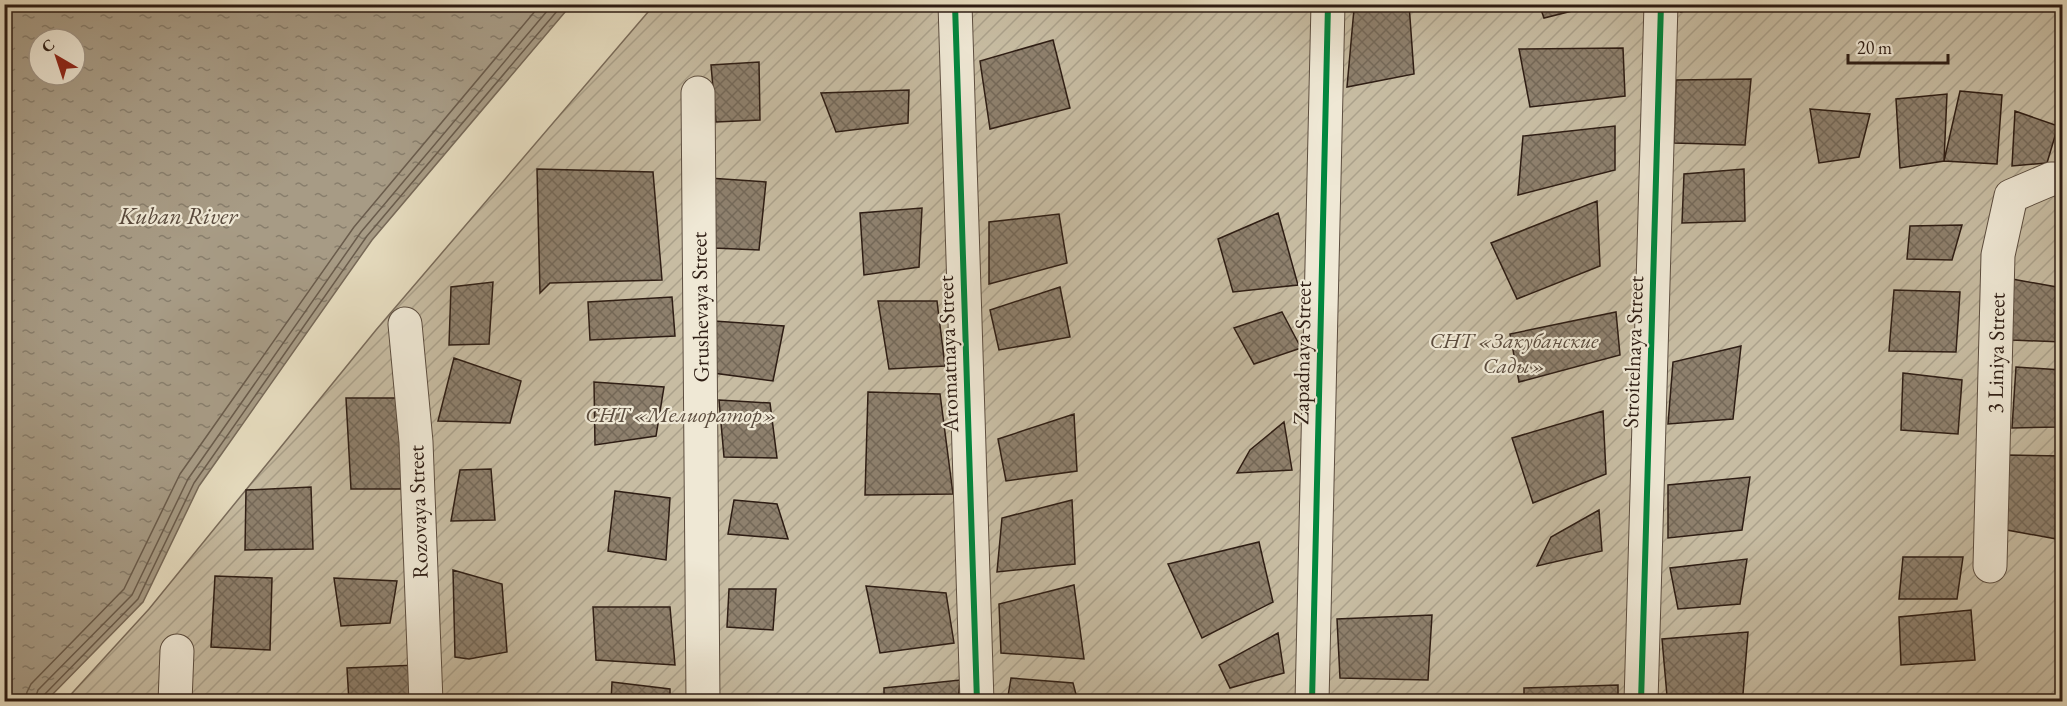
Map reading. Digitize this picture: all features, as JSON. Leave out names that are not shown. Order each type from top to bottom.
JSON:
[{"type":"street","name":"Aromatnaya Street","points":[[955,4],[977,702]]},
{"type":"street","name":"Zapadnaya Street","points":[[1312,702],[1328,4]]},
{"type":"street","name":"Stroitelnaya Street","points":[[1641,702],[1661,4]]},
{"type":"street","name":"Grushevaya Street","points":[[698,93],[703,702]]},
{"type":"street","name":"3 Liniya Street","points":[[1990,566],[1998,255],[2011,196],[2051,179],[2062,179]]},
{"type":"street","name":"Rozovaya Street","points":[[405,324],[416,442],[426,702]]},
{"type":"street","points":[[175,702],[177,651]]},
{"type":"green space","name":"СНТ «Закубанские Сады»","points":[[654,5],[2062,5],[2062,701],[64,702],[149,609],[376,330]]},
{"type":"water","name":"Kuban River","points":[[4,5],[571,5],[372,240],[199,486],[143,602],[46,701],[5,701]]},
{"type":"building","points":[[1365,4],[1409,4],[1414,74],[1347,87],[1354,9]]},
{"type":"building","points":[[1539,4],[1600,4],[1544,18]]},
{"type":"building","points":[[1680,4],[1705,4],[1681,12]]},
{"type":"building","points":[[1053,40],[1070,108],[990,129],[980,61]]},
{"type":"building","points":[[1623,48],[1625,96],[1530,107],[1519,49]]},
{"type":"building","points":[[759,62],[760,120],[716,122],[711,65]]},
{"type":"building","points":[[1751,79],[1745,145],[1674,143],[1676,80]]},
{"type":"building","points":[[909,90],[908,123],[836,132],[821,93]]},
{"type":"building","points":[[1960,91],[2002,95],[1997,164],[1944,161]]},
{"type":"building","points":[[1947,94],[1944,161],[1900,168],[1896,99]]},
{"type":"building","points":[[1810,109],[1870,114],[1859,157],[1819,163]]},
{"type":"building","points":[[2015,111],[2058,126],[2047,163],[2012,166]]},
{"type":"building","points":[[1615,126],[1615,170],[1518,195],[1523,136]]},
{"type":"building","points":[[537,169],[653,172],[662,280],[550,283],[540,293]]},
{"type":"building","points":[[1744,169],[1745,221],[1682,223],[1684,174]]},
{"type":"building","points":[[709,178],[766,182],[759,250],[714,248]]},
{"type":"building","points":[[1597,201],[1600,266],[1517,299],[1491,243]]},
{"type":"building","points":[[922,208],[919,267],[864,275],[860,213]]},
{"type":"building","points":[[1278,213],[1298,285],[1233,292],[1218,239]]},
{"type":"building","points":[[1059,214],[1067,263],[989,284],[989,222]]},
{"type":"building","points":[[1962,225],[1952,260],[1907,259],[1910,226]]},
{"type":"building","points":[[2012,279],[2062,288],[2062,342],[2012,340]]},
{"type":"building","points":[[493,282],[489,344],[449,345],[451,287]]},
{"type":"building","points":[[1060,287],[1070,337],[999,350],[990,310]]},
{"type":"building","points":[[1894,290],[1960,292],[1956,352],[1889,351]]},
{"type":"building","points":[[672,297],[675,336],[590,340],[588,302]]},
{"type":"building","points":[[878,301],[937,301],[945,366],[889,369]]},
{"type":"building","points":[[1282,312],[1301,348],[1254,364],[1234,328]]},
{"type":"building","points":[[1616,312],[1620,355],[1519,382],[1510,334]]},
{"type":"building","points":[[714,321],[784,326],[773,381],[713,373]]},
{"type":"building","points":[[1741,346],[1733,419],[1668,424],[1673,362]]},
{"type":"building","points":[[454,358],[521,381],[510,423],[438,421]]},
{"type":"building","points":[[2016,367],[2062,370],[2062,402],[2058,427],[2012,428]]},
{"type":"building","points":[[1903,373],[1962,380],[1958,434],[1901,430]]},
{"type":"building","points":[[594,382],[664,387],[656,436],[595,445]]},
{"type":"building","points":[[868,392],[940,394],[953,494],[865,495]]},
{"type":"building","points":[[346,398],[400,398],[402,489],[351,489]]},
{"type":"building","points":[[719,400],[770,403],[777,458],[724,457]]},
{"type":"building","points":[[1603,411],[1606,474],[1533,503],[1512,438]]},
{"type":"building","points":[[1074,414],[1077,471],[1006,481],[998,439]]},
{"type":"building","points":[[1284,422],[1292,470],[1237,473],[1250,450]]},
{"type":"building","points":[[2007,455],[2062,456],[2062,540],[2007,530]]},
{"type":"building","points":[[491,469],[495,520],[451,521],[460,470]]},
{"type":"building","points":[[1750,477],[1742,530],[1668,538],[1668,485]]},
{"type":"building","points":[[311,487],[313,549],[245,550],[246,490]]},
{"type":"building","points":[[615,491],[670,498],[666,560],[608,551]]},
{"type":"building","points":[[734,500],[777,504],[788,539],[728,534]]},
{"type":"building","points":[[1072,500],[1075,564],[997,572],[1002,518]]},
{"type":"building","points":[[1599,510],[1602,551],[1537,566],[1551,537]]},
{"type":"building","points":[[1259,542],[1273,602],[1202,638],[1168,564]]},
{"type":"building","points":[[1903,557],[1963,557],[1957,599],[1899,599]]},
{"type":"building","points":[[1747,559],[1740,604],[1678,609],[1670,568]]},
{"type":"building","points":[[453,570],[502,584],[507,652],[469,659],[455,657]]},
{"type":"building","points":[[215,576],[272,578],[270,650],[211,647]]},
{"type":"building","points":[[334,578],[397,581],[390,623],[341,626]]},
{"type":"building","points":[[1074,585],[1084,659],[1001,653],[999,604]]},
{"type":"building","points":[[866,586],[946,593],[954,643],[880,653]]},
{"type":"building","points":[[729,589],[776,589],[773,630],[727,627]]},
{"type":"building","points":[[593,607],[670,607],[675,665],[596,660]]},
{"type":"building","points":[[1971,610],[1975,660],[1901,665],[1899,617]]},
{"type":"building","points":[[1432,615],[1428,680],[1340,678],[1337,619]]},
{"type":"building","points":[[1748,632],[1743,694],[1667,696],[1662,639]]},
{"type":"building","points":[[1278,633],[1284,673],[1230,688],[1219,665]]},
{"type":"building","points":[[417,665],[413,702],[349,702],[347,668]]},
{"type":"building","points":[[1011,678],[1073,683],[1078,702],[1007,702]]},
{"type":"building","points":[[960,680],[958,702],[884,702],[884,688]]},
{"type":"building","points":[[612,682],[670,689],[670,702],[611,702]]},
{"type":"building","points":[[1618,685],[1618,702],[1524,702],[1524,688]]},
{"type":"cycle path","points":[[955,4],[977,702]]},
{"type":"cycle path","points":[[1312,702],[1328,4]]},
{"type":"cycle path","points":[[1641,702],[1661,4]]},
{"type":"park label","name":"СНТ «Мелиоратор»","points":[[681,414]]}]
